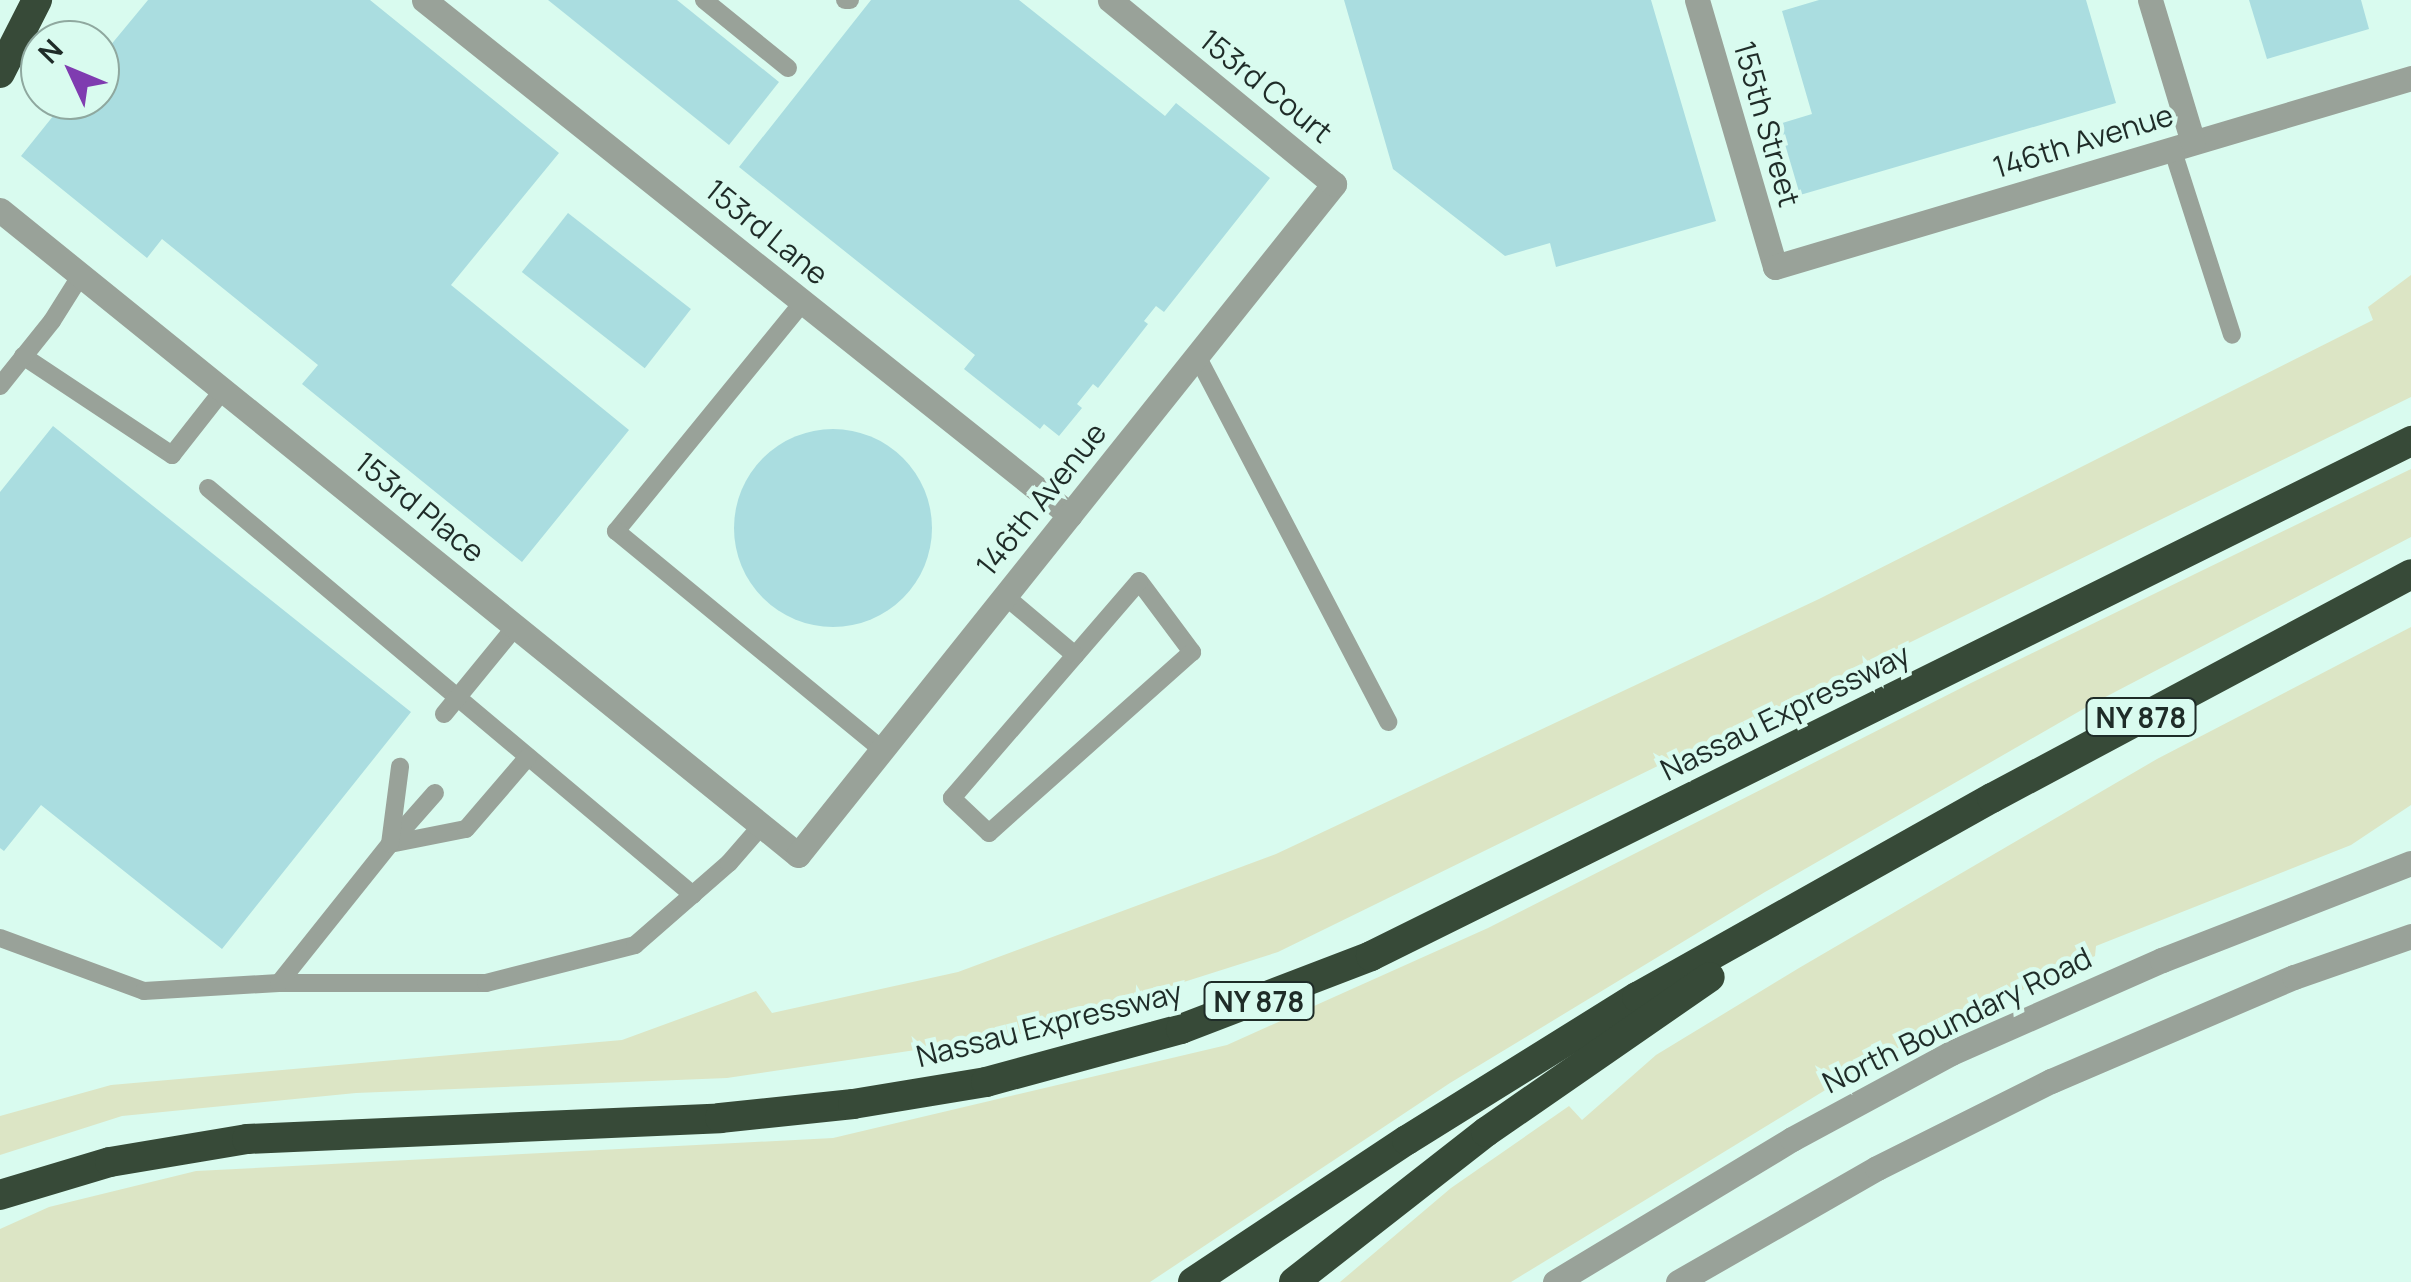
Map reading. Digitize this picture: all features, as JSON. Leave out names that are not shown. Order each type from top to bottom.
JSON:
[{"type":"highway","points":[[0,73],[37,0]]},
{"type":"highway","name":"Nassau Expressway","points":[[0,1194],[110,1162],[247,1138],[720,1118],[852,1104],[1002,1078],[1182,1029],[1309,982],[1401,941],[2411,441]]},
{"type":"highway","name":"NY 878","points":[[1194,1282],[1550,1050],[2226,670],[2411,574]]},
{"type":"highway","points":[[1294,1282],[1486,1132],[1874,866]]},
{"type":"street","name":"153rd Lane","points":[[424,0],[1070,515]]},
{"type":"street","name":"153rd Court","points":[[1110,0],[1334,184]]},
{"type":"street","points":[[2150,0],[2183,145]]},
{"type":"street","name":"155th Street","points":[[1701,1],[1775,267]]},
{"type":"street","name":"146th Avenue","points":[[1775,267],[2411,78]]},
{"type":"street","name":"146th Avenue","points":[[798,855],[1334,184]]},
{"type":"street","name":"153rd Place","points":[[0,210],[798,855]]},
{"type":"street","name":"North Boundary Road","points":[[1554,1282],[1792,1138],[1951,1054],[2162,960],[2411,862]]},
{"type":"street","points":[[1678,1282],[1878,1168],[2051,1081],[2294,977],[2411,936]]},
{"type":"lane","points":[[704,0],[788,68]]},
{"type":"lane","points":[[2183,145],[2232,335]]},
{"type":"lane","points":[[0,386],[81,276]]},
{"type":"lane","points":[[803,302],[616,531],[882,750]]},
{"type":"lane","points":[[23,356],[172,456],[223,390]]},
{"type":"lane","points":[[1197,356],[1388,722]]},
{"type":"lane","points":[[208,488],[692,895]]},
{"type":"lane","points":[[1139,581],[1192,652],[989,833],[952,798],[1075,654],[1139,581]]},
{"type":"lane","points":[[1005,596],[1075,654]]},
{"type":"lane","points":[[444,714],[516,626]]},
{"type":"lane","points":[[478,741],[491,726]]},
{"type":"lane","points":[[390,844],[466,828],[528,757]]},
{"type":"lane","points":[[390,844],[400,767]]},
{"type":"lane","points":[[279,983],[435,793]]},
{"type":"lane","points":[[0,938],[144,991],[279,983],[486,983],[635,946],[762,825]]},
{"type":"green space","points":[[2411,275],[2411,397],[1278,952],[1017,1035],[727,1078],[356,1093],[122,1116],[0,1155],[0,1116],[111,1085],[622,1040],[756,991],[772,1013],[958,972],[1276,854],[1819,599],[2373,320],[2368,307]]},
{"type":"green space","points":[[2411,469],[2411,537],[2092,704],[1765,892],[1450,1083],[1150,1282],[0,1282],[0,1229],[49,1207],[196,1171],[833,1138],[1227,1045],[1488,928],[1971,683]]},
{"type":"green space","points":[[2411,627],[2411,805],[2351,845],[2096,946],[2095,956],[1881,1056],[1511,1282],[1340,1282],[1451,1188],[1569,1106],[1582,1120],[1656,1055],[1799,968],[2157,759]]},
{"type":"building","points":[[148,0],[370,0],[559,153],[451,285],[629,430],[522,562],[302,384],[318,365],[162,239],[147,258],[21,156],[50,120],[120,120],[120,34]]},
{"type":"building","points":[[548,0],[677,0],[779,82],[729,145]]},
{"type":"building","points":[[871,0],[1019,0],[1165,116],[1176,103],[1270,178],[1164,312],[1156,306],[1144,321],[1148,324],[1098,388],[1093,384],[1077,404],[1082,408],[1059,436],[1044,424],[1040,429],[964,369],[975,355],[739,167]]},
{"type":"building","points":[[1344,0],[1651,0],[1716,221],[1556,267],[1550,243],[1505,256],[1393,169]]},
{"type":"building","points":[[1819,0],[2086,0],[2116,103],[1800,195],[1779,124],[1812,114],[1782,11]]},
{"type":"building","points":[[2249,0],[2361,0],[2369,29],[2267,59]]},
{"type":"building","points":[[568,213],[691,309],[645,368],[522,272]]},
{"type":"building","points":[[53,426],[411,712],[222,949],[41,805],[4,851],[0,848],[0,492]]},
{"type":"building","points":[[833,429],[871,437],[903,458],[924,490],[932,528],[924,566],[903,598],[871,619],[833,627],[795,619],[763,598],[742,566],[734,528],[742,490],[763,458],[795,437]]}]
